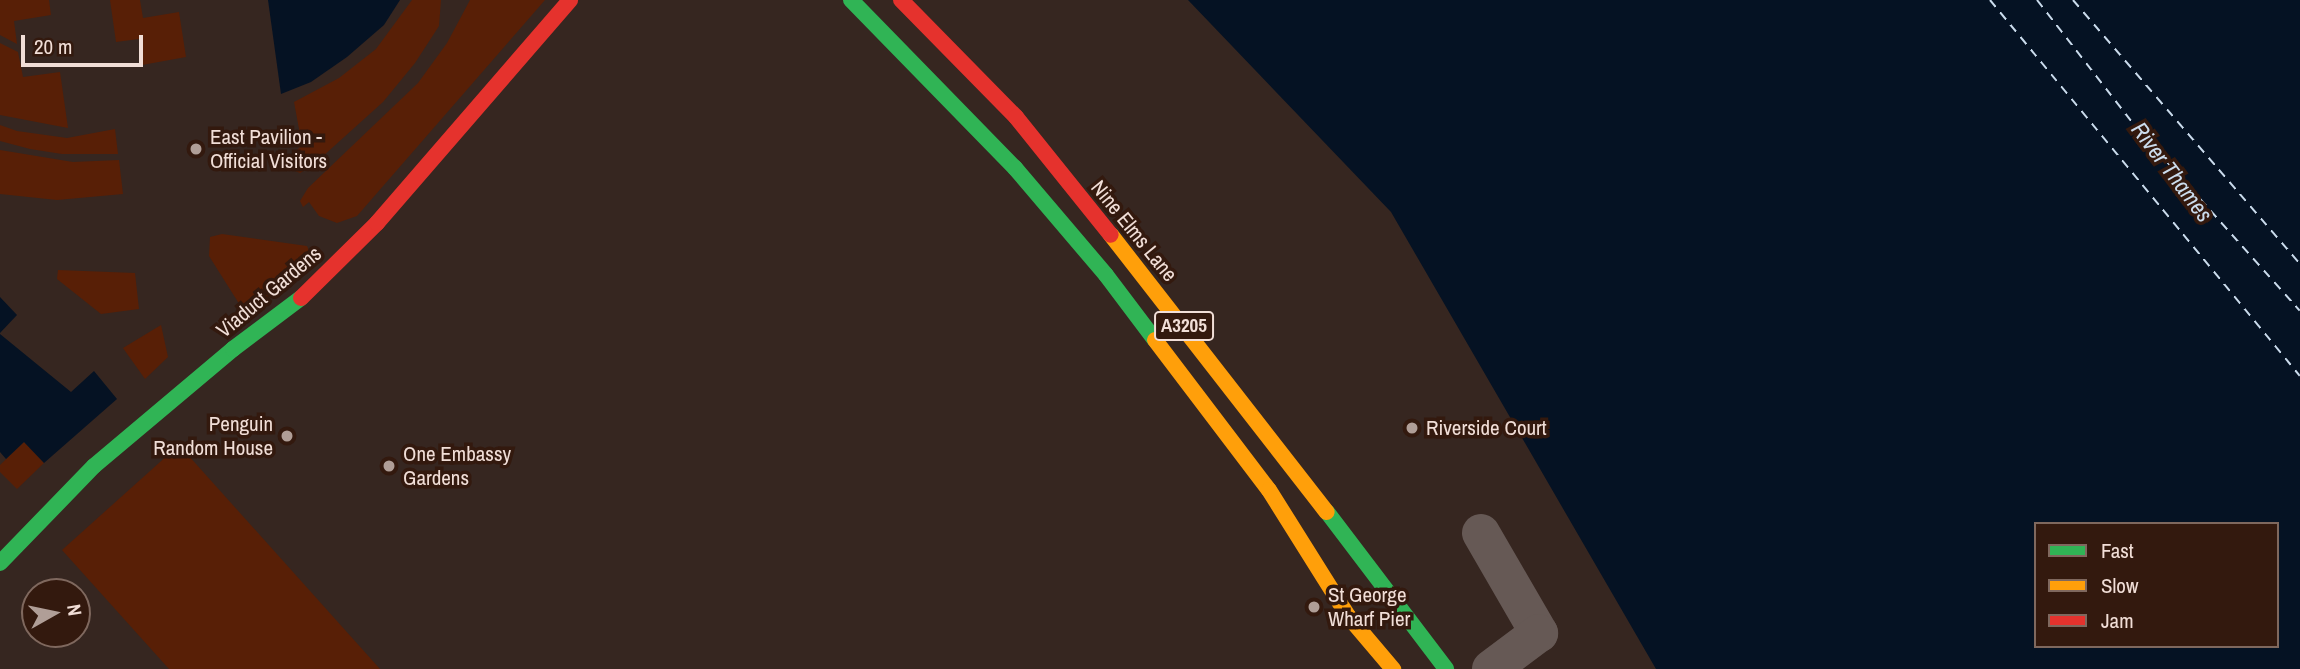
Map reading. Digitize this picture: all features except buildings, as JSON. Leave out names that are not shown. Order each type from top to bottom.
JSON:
[{"type":"main road","name":"Viaduct Gardens","points":[[0,562],[94,466],[321,280],[377,223],[570,0]]},
{"type":"main road","name":"A3205","points":[[851,0],[1015,168],[1106,275],[1269,490],[1348,616],[1393,669]]},
{"type":"main road","name":"Nine Elms Lane","points":[[901,0],[1016,117],[1241,398],[1446,669]]},
{"type":"street","points":[[1481,533],[1539,634],[1491,669]]},
{"type":"shaded area","points":[[0,0],[49,0],[51,15],[14,21],[17,44],[0,35]]},
{"type":"shaded area","points":[[110,0],[140,0],[143,18],[179,12],[186,57],[142,65],[139,39],[116,42]]},
{"type":"shaded area","points":[[412,0],[441,0],[439,26],[415,63],[383,102],[312,166],[300,173],[293,170],[292,155],[302,145],[294,102],[339,78],[376,49]]},
{"type":"shaded area","points":[[470,0],[545,0],[357,216],[337,223],[319,216],[309,202],[303,207],[300,201],[308,188],[418,83],[447,43]]},
{"type":"shaded area","points":[[0,43],[18,52],[23,77],[60,72],[68,128],[0,115]]},
{"type":"shaded area","points":[[0,125],[17,131],[67,138],[115,129],[118,154],[62,154],[30,149],[0,141]]},
{"type":"shaded area","points":[[0,150],[73,162],[119,160],[123,194],[57,200],[0,194]]},
{"type":"shaded area","points":[[222,234],[307,246],[314,262],[311,269],[257,305],[248,308],[238,302],[209,256],[210,237]]},
{"type":"shaded area","points":[[58,270],[135,273],[139,309],[101,314],[57,279]]},
{"type":"shaded area","points":[[161,325],[168,357],[145,379],[123,348]]},
{"type":"shaded area","points":[[24,442],[44,463],[17,489],[0,472],[0,465]]},
{"type":"shaded area","points":[[179,445],[380,669],[169,669],[91,582],[91,578],[87,578],[62,550]]},
{"type":"water","points":[[268,0],[400,0],[384,25],[347,57],[311,82],[281,94]]},
{"type":"water","name":"River Thames","points":[[1188,0],[2300,0],[2300,669],[1656,669],[1391,212]]},
{"type":"water","points":[[0,297],[17,315],[0,333]]},
{"type":"water","points":[[0,334],[71,392],[94,371],[117,399],[44,463],[24,442],[6,459],[0,452]]},
{"type":"ferry route","points":[[1990,0],[2300,376]]},
{"type":"ferry route","points":[[2037,0],[2136,127],[2300,311]]},
{"type":"ferry route","points":[[2073,0],[2300,264]]},
{"type":"traffic: fast","points":[[851,0],[1015,168],[1106,275],[1155,340]]},
{"type":"traffic: fast","points":[[0,563],[94,466],[233,349],[301,298]]},
{"type":"traffic: fast","points":[[1327,512],[1446,669]]},
{"type":"traffic: slow","points":[[1111,235],[1327,512]]},
{"type":"traffic: slow","points":[[1155,340],[1269,490],[1348,616],[1393,669]]},
{"type":"traffic: jam","points":[[301,298],[377,223],[570,0]]},
{"type":"traffic: jam","points":[[901,0],[1016,117],[1111,235]]},
{"type":"place","name":"East Pavilion - Official Visitors","points":[[196,149]]},
{"type":"place","name":"Riverside Court","points":[[1412,428]]},
{"type":"place","name":"Penguin Random House","points":[[287,436]]},
{"type":"place","name":"One Embassy Gardens","points":[[389,466]]},
{"type":"place","name":"St George Wharf Pier","points":[[1314,607]]}]
